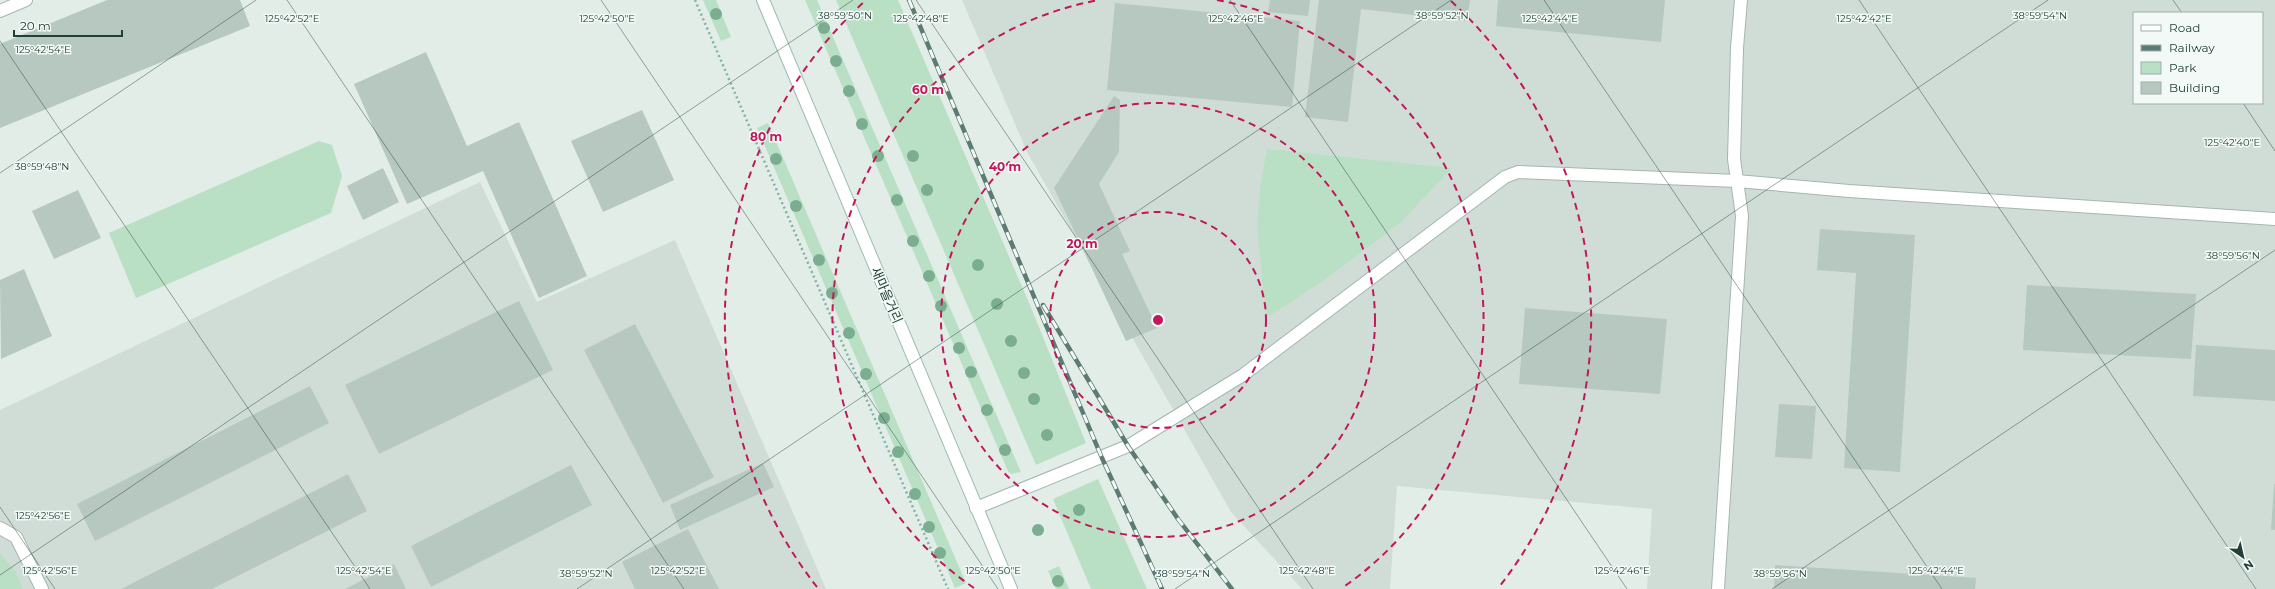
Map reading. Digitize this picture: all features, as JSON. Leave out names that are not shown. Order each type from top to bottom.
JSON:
[{"type":"main road","points":[[0,11],[26,0]]},
{"type":"main road","name":"새마을거리","points":[[763,0],[1011,589]]},
{"type":"main road","points":[[1718,589],[1742,216],[1734,159],[1737,48],[1741,0]]},
{"type":"main road","points":[[976,508],[1128,446],[1237,379],[1505,177],[1518,172],[1737,181],[1849,191],[2275,220]]},
{"type":"main road","points":[[0,528],[16,537],[42,589]]},
{"type":"path","points":[[695,0],[948,589]]},
{"type":"shaded area","points":[[962,0],[2275,0],[2275,589],[1647,589],[1652,509],[1397,486],[1390,589],[1302,589],[1231,512],[1027,152]]},
{"type":"shaded area","points":[[480,182],[537,302],[675,240],[826,589],[0,589],[0,410]]},
{"type":"green space","points":[[703,0],[716,0],[731,37],[721,41]]},
{"type":"green space","points":[[805,0],[817,0],[1021,472],[1011,474],[1008,471]]},
{"type":"green space","points":[[836,0],[898,0],[1030,305],[1086,443],[1036,465]]},
{"type":"green space","points":[[768,123],[966,583],[955,588],[757,128]]},
{"type":"green space","points":[[319,141],[332,145],[342,176],[331,213],[136,298],[109,233]]},
{"type":"green space","points":[[1267,149],[1452,168],[1400,223],[1323,281],[1266,318],[1257,227],[1260,189]]},
{"type":"green space","points":[[1098,479],[1147,589],[1091,589],[1053,499]]},
{"type":"green space","points":[[0,553],[15,571],[23,589],[0,589]]},
{"type":"green space","points":[[1059,566],[1069,589],[1056,589],[1048,571]]},
{"type":"building","points":[[107,0],[240,0],[250,26],[0,128],[0,44]]},
{"type":"building","points":[[1270,0],[1310,0],[1308,16],[1268,12]]},
{"type":"building","points":[[1319,0],[1470,0],[1467,21],[1361,9],[1348,122],[1305,117]]},
{"type":"building","points":[[1498,0],[1665,0],[1661,42],[1496,26]]},
{"type":"building","points":[[1115,3],[1300,21],[1292,107],[1107,90]]},
{"type":"building","points":[[426,52],[467,146],[519,122],[587,276],[539,298],[483,171],[407,204],[354,84]]},
{"type":"building","points":[[1114,96],[1120,100],[1119,152],[1099,184],[1130,251],[1122,254],[1157,328],[1126,341],[1054,188]]},
{"type":"building","points":[[642,110],[674,180],[603,212],[571,141]]},
{"type":"building","points":[[383,168],[399,202],[363,220],[347,186]]},
{"type":"building","points":[[78,190],[101,238],[54,259],[32,211]]},
{"type":"building","points":[[1820,229],[1915,235],[1900,472],[1844,468],[1856,273],[1817,270]]},
{"type":"building","points":[[24,269],[52,336],[1,359],[0,280]]},
{"type":"building","points":[[2027,285],[2196,294],[2191,359],[2023,350]]},
{"type":"building","points":[[519,301],[553,370],[379,454],[345,385]]},
{"type":"building","points":[[1525,308],[1667,319],[1660,394],[1519,384]]},
{"type":"building","points":[[635,324],[714,477],[663,503],[584,350]]},
{"type":"building","points":[[2196,345],[2275,350],[2275,401],[2193,396]]},
{"type":"building","points":[[310,386],[329,423],[95,541],[77,504]]},
{"type":"building","points":[[1779,404],[1816,406],[1812,459],[1775,457]]},
{"type":"building","points":[[763,463],[774,487],[680,530],[670,505]]},
{"type":"building","points":[[571,465],[592,505],[431,587],[411,546]]},
{"type":"building","points":[[348,474],[367,511],[212,589],[121,589]]},
{"type":"building","points":[[2274,484],[2275,530],[2271,530]]},
{"type":"building","points":[[688,529],[719,589],[635,589],[622,562]]},
{"type":"building","points":[[394,564],[406,589],[345,589]]},
{"type":"building","points":[[1775,565],[1976,578],[1975,589],[1774,589]]},
{"type":"railway","points":[[909,0],[1102,458],[1162,589]]},
{"type":"railway","points":[[1043,305],[1128,446],[1178,519],[1232,589]]}]
